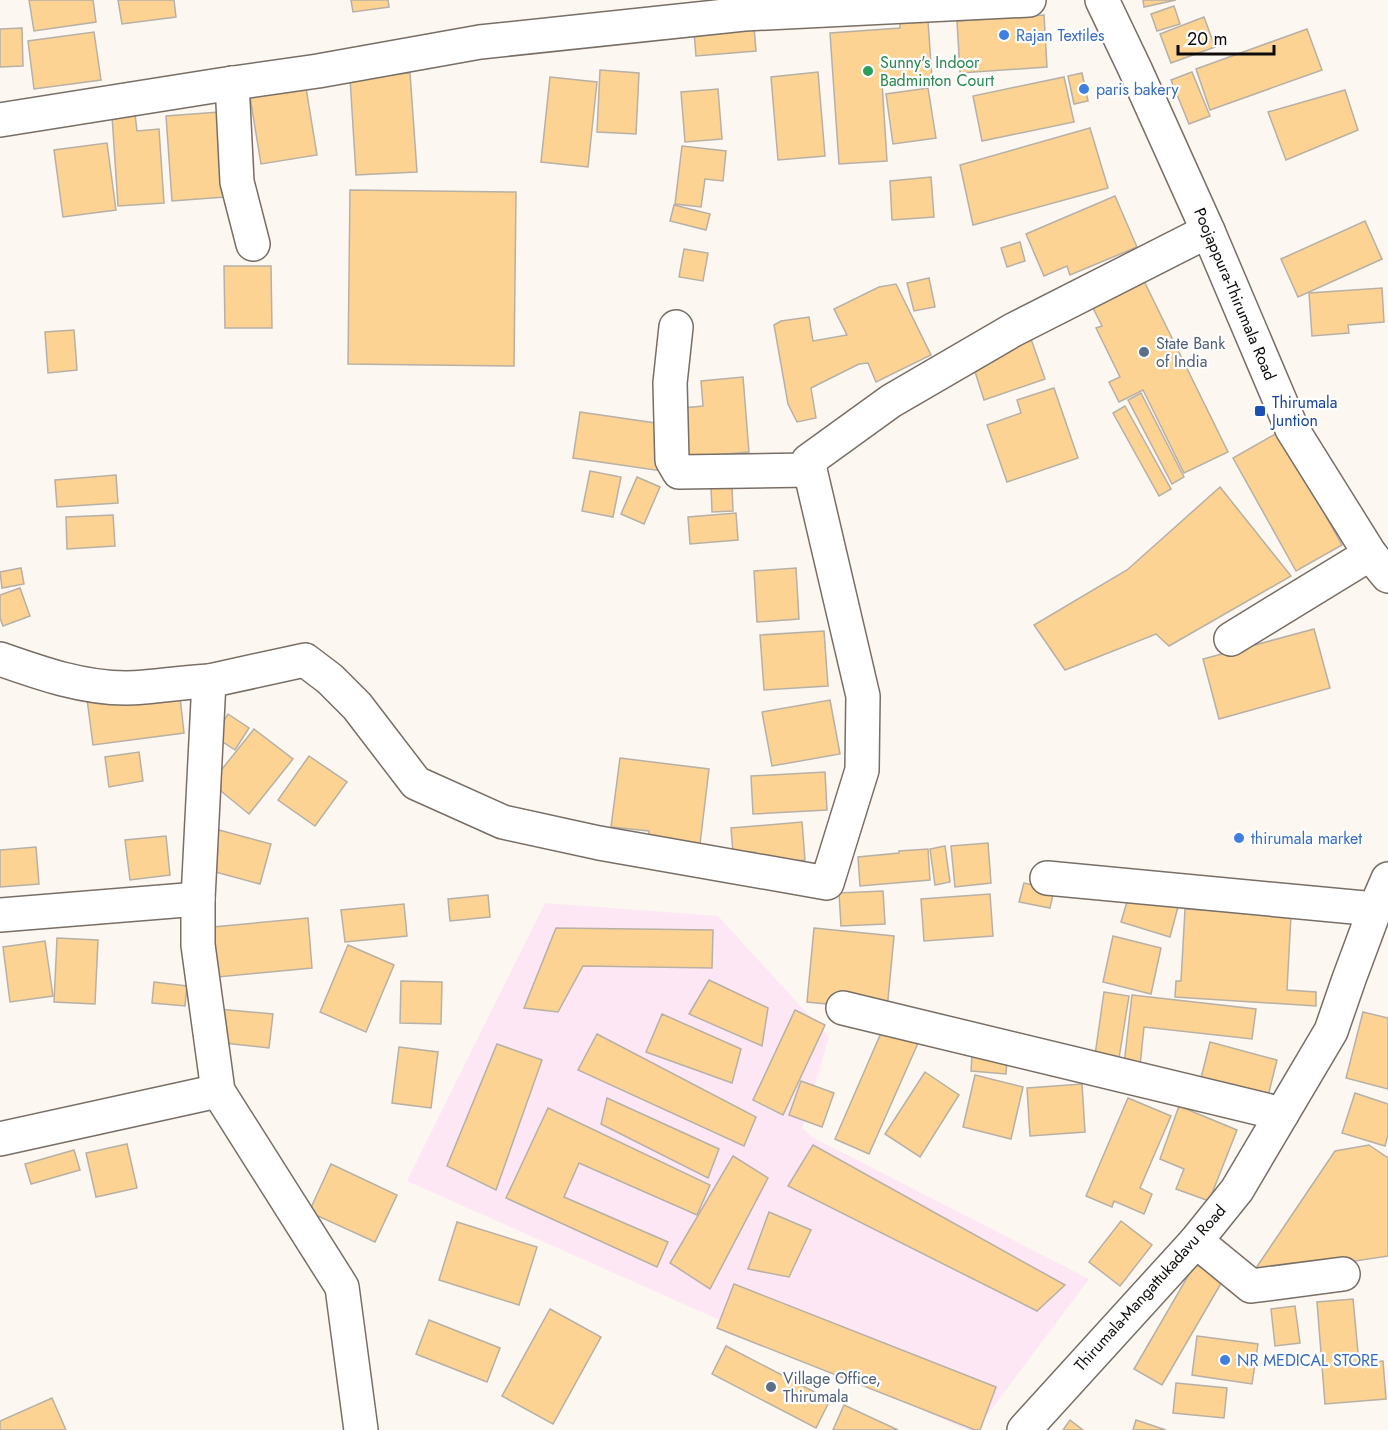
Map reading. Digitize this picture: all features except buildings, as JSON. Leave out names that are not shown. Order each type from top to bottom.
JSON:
[{"type":"street","points":[[0,120],[318,71],[480,42],[732,15],[1029,0]]},
{"type":"street","name":"Poojappura-Thirumala Road","points":[[1102,0],[1136,69],[1208,231],[1292,429],[1379,565]]},
{"type":"street","points":[[232,83],[237,182],[253,244]]},
{"type":"street","points":[[0,659],[45,675],[102,687],[128,688],[209,681],[305,660],[330,679],[357,706],[416,783],[503,822],[598,843],[826,883],[862,770],[863,696],[808,461],[891,401],[1014,330],[1208,231]]},
{"type":"street","points":[[676,327],[670,383],[672,460],[679,472],[810,470]]},
{"type":"street","points":[[1232,639],[1379,565]]},
{"type":"street","points":[[209,681],[198,899],[198,945],[218,1091],[342,1287],[361,1430]]},
{"type":"street","points":[[1047,878],[1375,909]]},
{"type":"street","name":"Thirumala-Mangattukadavu Road","points":[[1024,1430],[1196,1241],[1237,1190],[1331,1031],[1348,979],[1388,879]]},
{"type":"street","points":[[0,915],[198,899]]},
{"type":"street","points":[[843,1008],[1282,1114]]},
{"type":"street","points":[[0,1139],[218,1091]]},
{"type":"street","points":[[1196,1241],[1251,1286],[1343,1274]]},
{"type":"shaded area","points":[[545,903],[718,916],[829,1037],[802,1128],[812,1137],[1089,1279],[976,1430],[967,1430],[407,1181]]},
{"type":"place","name":"Rajan Textiles","points":[[1004,35]]},
{"type":"place","name":"Sunny's Indoor Badminton Court","points":[[868,71]]},
{"type":"place","name":"paris bakery","points":[[1084,89]]},
{"type":"place","name":"State Bank of India","points":[[1144,352]]},
{"type":"place","name":"Thirumala Juntion","points":[[1260,411]]},
{"type":"place","name":"thirumala market","points":[[1239,838]]},
{"type":"place","name":"NR MEDICAL STORE","points":[[1225,1360]]},
{"type":"place","name":"Village Office, Thirumala","points":[[771,1387]]}]
